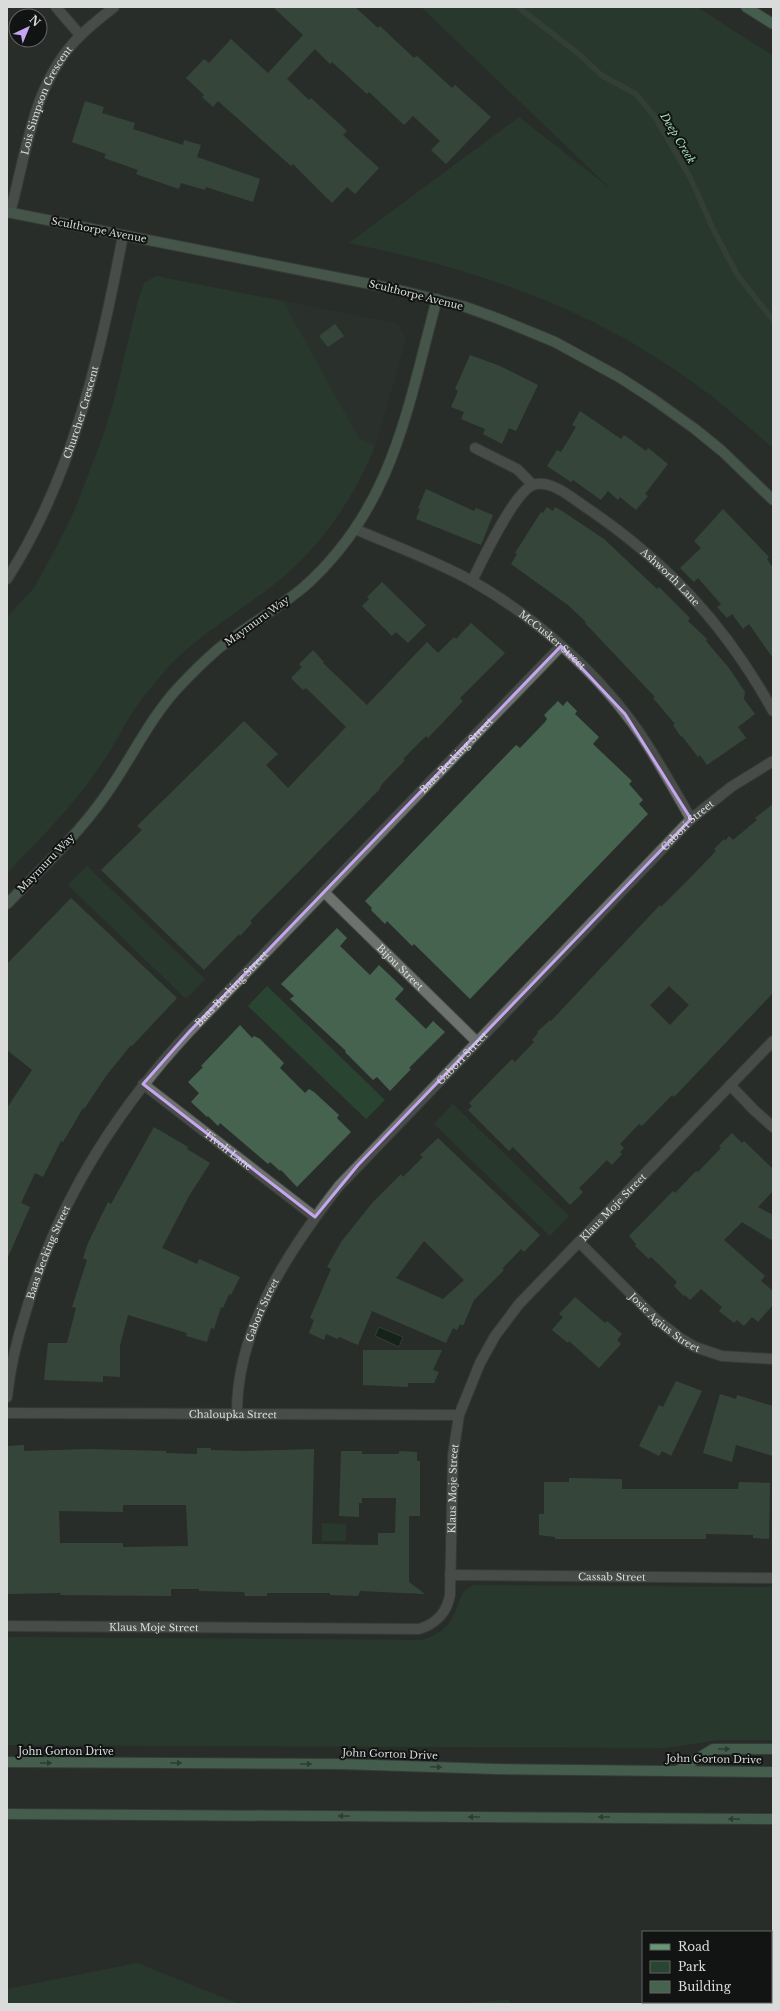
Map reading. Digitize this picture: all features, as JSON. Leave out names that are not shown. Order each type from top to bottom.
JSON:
[{"type":"main road","points":[[746,7],[773,24]]},
{"type":"main road","points":[[677,1771],[713,1749],[773,1749]]},
{"type":"main road","name":"John Gorton Drive","points":[[7,1762],[340,1764],[495,1769],[773,1772]]},
{"type":"main road","points":[[7,1814],[773,1819]]},
{"type":"street","points":[[56,7],[80,35]]},
{"type":"street","name":"Lois Simpson Crescent","points":[[9,213],[38,103],[50,77],[80,35],[114,7]]},
{"type":"street","name":"Sculthorpe Avenue","points":[[9,213],[388,288],[437,299],[499,319],[540,336],[619,377],[695,429],[722,451],[773,500]]},
{"type":"street","name":"Churcher Crescent","points":[[7,579],[47,505],[74,437],[94,366],[123,235]]},
{"type":"street","name":"Maymuru Way","points":[[7,904],[88,820],[155,717],[176,690],[218,648],[279,606],[304,586],[327,565],[355,529],[385,478],[404,424],[437,299]]},
{"type":"street","points":[[472,581],[515,502],[525,490],[533,485],[518,469],[475,448]]},
{"type":"street","name":"Ashworth Lane","points":[[533,485],[543,484],[555,488],[605,520],[655,559],[714,623],[755,679],[773,711]]},
{"type":"street","name":"McCusker Street","points":[[355,529],[416,554],[472,581],[517,610],[561,646],[608,694],[625,714],[644,741],[691,818]]},
{"type":"street","name":"Baas Becking Street","points":[[7,1397],[11,1367],[23,1321],[36,1277],[47,1248],[79,1182],[95,1153],[143,1084],[189,1032],[561,646]]},
{"type":"street","name":"Gabori Street","points":[[237,1414],[239,1378],[255,1325],[279,1274],[315,1217],[358,1165],[691,818],[731,787],[773,761]]},
{"type":"street","name":"Bijou Street","points":[[324,892],[477,1042]]},
{"type":"street","name":"Klaus Moje Street","points":[[7,1626],[419,1629],[433,1623],[444,1611],[449,1599],[453,1455],[459,1415],[470,1384],[494,1336],[519,1304],[773,1041]]},
{"type":"street","name":"Tivoli Lane","points":[[143,1084],[315,1217]]},
{"type":"street","points":[[730,1085],[754,1110],[773,1126]]},
{"type":"street","name":"Josie Agius Street","points":[[579,1242],[657,1320],[685,1342],[695,1348],[722,1356],[773,1359]]},
{"type":"street","name":"Chaloupka Street","points":[[7,1413],[459,1415]]},
{"type":"street","name":"Cassab Street","points":[[450,1575],[773,1578]]},
{"type":"highlighted area","points":[[561,646],[625,714],[691,819],[358,1165],[315,1217],[143,1084],[189,1032]]},
{"type":"shaded area","points":[[283,301],[398,324],[406,339],[375,446],[359,440]]},
{"type":"shaded area","points":[[379,1327],[403,1337],[399,1347],[375,1336]]},
{"type":"green space","points":[[421,7],[697,7],[773,56],[773,448],[723,405],[691,381],[652,355],[611,331],[570,311],[528,293],[484,278],[395,253],[349,243],[519,117],[612,190]]},
{"type":"green space","points":[[156,276],[283,301],[359,439],[375,446],[358,483],[325,534],[282,578],[209,631],[168,667],[138,704],[90,781],[56,822],[7,873],[7,617],[34,588],[75,509],[102,439],[113,404],[138,300],[144,283]]},
{"type":"green space","points":[[87,866],[205,979],[186,999],[68,885]]},
{"type":"green space","points":[[267,986],[385,1100],[366,1119],[248,1006]]},
{"type":"green space","points":[[453,1104],[569,1216],[550,1236],[434,1124]]},
{"type":"green space","points":[[322,1523],[346,1524],[346,1541],[322,1541]]},
{"type":"green space","points":[[475,1585],[773,1587],[773,1740],[719,1740],[665,1748],[7,1745],[7,1637],[422,1640],[435,1635],[446,1627],[455,1614],[462,1595],[469,1587]]},
{"type":"green space","points":[[137,1963],[239,2004],[7,2004],[7,1989]]},
{"type":"green space","points":[[509,2000],[510,2004],[450,2004]]},
{"type":"building","points":[[273,7],[355,7],[378,28],[380,26],[414,58],[417,56],[452,88],[455,85],[491,117],[446,164],[431,150],[440,141],[413,116],[404,125],[369,92],[367,94],[332,62],[330,64],[315,49],[287,79],[309,100],[311,98],[347,131],[343,135],[379,168],[355,194],[347,187],[332,203],[293,164],[291,166],[218,101],[213,107],[202,97],[204,95],[186,78],[204,59],[209,63],[231,39],[268,73],[303,35]]},
{"type":"building","points":[[85,101],[104,107],[102,113],[135,123],[133,129],[183,145],[184,140],[201,145],[197,157],[260,179],[253,202],[206,187],[205,190],[181,183],[179,189],[136,174],[138,170],[104,158],[106,154],[72,142]]},
{"type":"building","points":[[335,324],[344,336],[328,347],[319,336]]},
{"type":"building","points":[[470,355],[500,366],[538,385],[516,431],[509,428],[502,444],[483,434],[485,429],[461,419],[464,412],[451,407],[458,391],[455,389]]},
{"type":"building","points":[[580,411],[621,439],[624,435],[646,451],[648,448],[668,464],[645,494],[648,496],[636,510],[620,497],[618,500],[608,491],[601,500],[573,480],[571,482],[547,466],[557,450],[561,452],[576,427],[572,425]]},
{"type":"building","points":[[426,489],[474,511],[476,508],[493,515],[481,545],[416,519],[420,509],[418,508]]},
{"type":"building","points":[[547,507],[553,511],[555,507],[604,539],[657,589],[659,587],[690,618],[688,621],[707,639],[706,641],[729,668],[745,692],[744,699],[755,714],[738,727],[746,738],[707,765],[700,755],[698,757],[682,736],[681,737],[673,725],[675,724],[653,698],[655,697],[585,623],[586,622],[568,605],[511,564],[517,554],[515,553],[541,512],[543,513]]},
{"type":"building","points":[[723,509],[769,557],[767,559],[773,568],[773,658],[749,624],[743,629],[732,614],[727,618],[717,607],[721,604],[698,578],[694,582],[680,568],[701,548],[694,541]]},
{"type":"building","points":[[382,582],[426,625],[408,643],[396,632],[392,636],[362,606],[369,599],[367,597]]},
{"type":"building","points":[[471,623],[505,653],[460,698],[463,701],[428,738],[426,736],[403,759],[405,760],[382,784],[379,790],[250,921],[252,923],[240,936],[239,934],[204,970],[101,870],[142,830],[137,826],[244,721],[278,754],[266,765],[288,788],[346,727],[306,688],[303,690],[291,678],[302,667],[299,664],[313,650],[324,662],[323,663],[367,705],[427,642],[438,653],[454,637],[456,639]]},
{"type":"building","points":[[558,701],[563,706],[567,701],[577,711],[575,714],[599,737],[593,744],[632,781],[629,784],[643,800],[639,804],[648,814],[470,999],[414,944],[412,946],[387,921],[385,924],[371,910],[372,908],[365,901],[516,745],[520,748],[545,722],[547,719],[544,715]]},
{"type":"building","points":[[773,804],[773,993],[674,1097],[672,1095],[642,1126],[639,1124],[620,1144],[624,1148],[620,1152],[622,1154],[612,1165],[607,1160],[579,1188],[583,1192],[570,1205],[513,1147],[509,1151],[468,1110],[472,1106],[469,1103],[512,1059],[515,1062],[534,1042],[532,1040],[538,1033],[537,1032],[550,1020],[551,1021],[660,905],[661,907],[689,879],[716,851],[714,849],[724,839],[725,841],[729,836],[733,840],[757,820],[755,818]],"holes":[[[669,986],[689,1005],[670,1025],[650,1005]]]},
{"type":"building","points":[[71,898],[177,998],[132,1046],[131,1045],[106,1076],[84,1109],[83,1108],[63,1142],[61,1141],[43,1177],[35,1173],[21,1203],[30,1207],[8,1257],[7,1108],[32,1070],[7,1050],[7,964]]},
{"type":"building","points":[[337,928],[347,938],[340,946],[370,975],[379,965],[404,989],[395,999],[426,1029],[433,1021],[445,1032],[409,1068],[411,1069],[390,1091],[377,1077],[373,1080],[345,1052],[346,1051],[290,999],[294,996],[281,984]]},
{"type":"building","points":[[240,1025],[252,1038],[254,1036],[260,1039],[284,1063],[280,1068],[305,1093],[309,1089],[314,1092],[339,1115],[337,1118],[351,1132],[297,1187],[281,1170],[280,1171],[270,1162],[268,1164],[220,1123],[218,1126],[191,1102],[199,1093],[188,1082]]},
{"type":"building","points":[[154,1127],[188,1147],[187,1149],[210,1163],[189,1196],[162,1248],[197,1264],[199,1259],[240,1277],[231,1295],[229,1294],[223,1308],[221,1307],[214,1329],[211,1328],[207,1342],[186,1336],[187,1333],[128,1315],[120,1345],[120,1377],[103,1376],[103,1382],[44,1380],[48,1343],[67,1343],[76,1308],[72,1307],[87,1260],[83,1258],[88,1243],[108,1202],[111,1204]]},
{"type":"building","points":[[732,1133],[742,1143],[744,1141],[773,1169],[773,1191],[758,1207],[773,1215],[773,1241],[742,1222],[724,1240],[765,1276],[761,1281],[773,1291],[773,1305],[758,1322],[752,1317],[744,1326],[737,1320],[734,1323],[719,1311],[722,1307],[701,1289],[690,1300],[685,1295],[684,1296],[674,1286],[677,1282],[651,1257],[649,1259],[635,1246],[636,1244],[629,1236],[673,1191],[675,1193],[696,1171],[698,1172],[721,1148],[719,1146]]},
{"type":"building","points":[[438,1138],[540,1235],[524,1252],[521,1249],[502,1269],[504,1270],[474,1300],[463,1326],[460,1324],[457,1330],[453,1328],[446,1343],[372,1311],[358,1345],[339,1337],[338,1339],[326,1334],[324,1340],[309,1333],[314,1320],[310,1318],[331,1269],[327,1267],[341,1242],[373,1202],[401,1174],[403,1177],[423,1157],[420,1155]],"holes":[[[424,1241],[464,1280],[443,1299],[396,1278]]]},
{"type":"building","points":[[575,1297],[605,1323],[607,1321],[622,1334],[617,1340],[621,1344],[599,1368],[569,1341],[568,1343],[552,1330],[563,1317],[559,1314]]},
{"type":"building","points":[[363,1350],[442,1350],[433,1370],[439,1372],[434,1383],[408,1383],[408,1387],[363,1385]]},
{"type":"building","points":[[676,1381],[702,1391],[671,1456],[662,1451],[659,1456],[639,1446],[659,1405],[663,1407]]},
{"type":"building","points":[[720,1394],[736,1399],[737,1395],[773,1406],[773,1456],[736,1445],[732,1462],[703,1453]]},
{"type":"building","points":[[24,1445],[24,1451],[89,1449],[166,1451],[166,1453],[197,1454],[197,1448],[244,1451],[314,1449],[312,1544],[378,1545],[378,1533],[395,1533],[396,1498],[362,1498],[362,1503],[359,1503],[359,1517],[339,1516],[341,1451],[362,1451],[362,1454],[399,1454],[399,1451],[417,1452],[417,1461],[420,1461],[420,1516],[409,1516],[409,1582],[425,1594],[360,1591],[358,1596],[330,1595],[330,1593],[267,1593],[267,1596],[245,1596],[244,1592],[171,1589],[171,1596],[60,1595],[61,1593],[7,1594],[7,1446]],"holes":[[[123,1505],[186,1505],[188,1546],[123,1547],[123,1543],[60,1543],[59,1511],[123,1512]]]},
{"type":"building","points":[[569,1478],[622,1479],[622,1489],[738,1489],[739,1482],[770,1483],[769,1539],[753,1538],[753,1535],[706,1534],[706,1539],[555,1539],[555,1537],[539,1535],[539,1514],[544,1514],[544,1482],[569,1482]]},
{"type":"waterway","name":"Deep Creek","points":[[518,7],[580,55],[601,75],[636,94],[655,117],[690,177],[715,233],[738,276],[773,320]]}]
